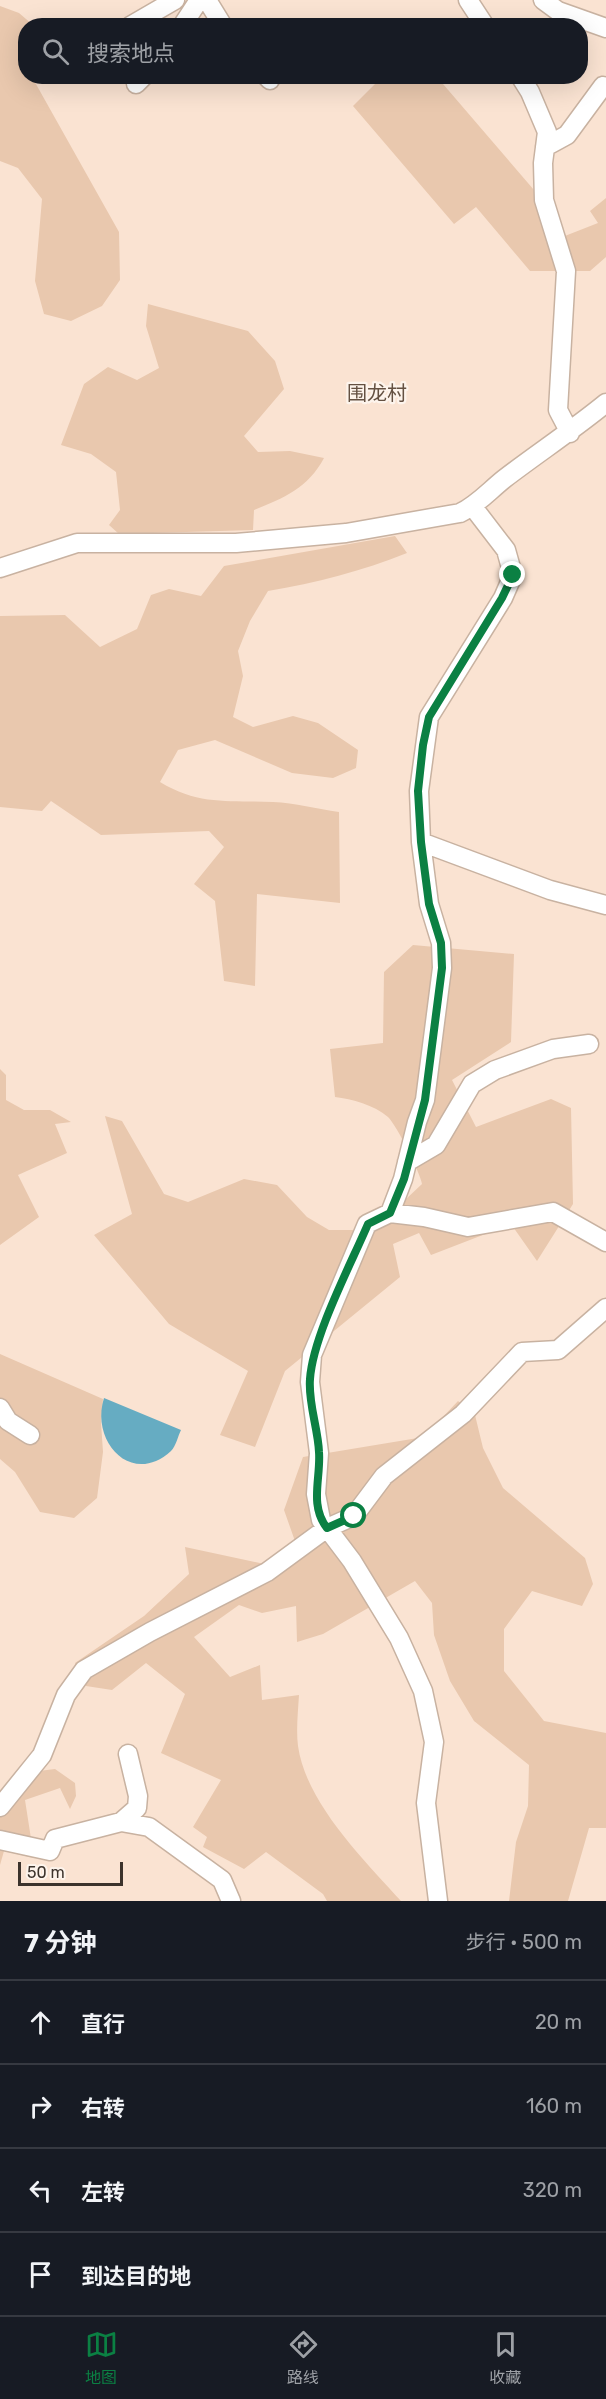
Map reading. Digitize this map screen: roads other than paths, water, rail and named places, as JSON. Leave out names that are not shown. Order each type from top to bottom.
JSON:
[{"type":"street","points":[[144,18],[175,0]]},
{"type":"street","points":[[187,18],[199,0]]},
{"type":"street","points":[[207,0],[218,18]]},
{"type":"street","points":[[468,0],[480,18]]},
{"type":"street","points":[[543,0],[558,11],[578,18]]},
{"type":"street","points":[[588,22],[606,28]]},
{"type":"street","points":[[525,84],[547,132],[544,200],[566,271],[558,410],[570,433]]},
{"type":"street","points":[[545,147],[567,135],[603,86]]},
{"type":"street","points":[[0,568],[77,543],[236,543],[346,532],[460,513],[472,507],[503,479],[570,433],[606,403]]},
{"type":"street","points":[[390,1213],[425,1100],[442,968],[441,943],[429,904],[421,842],[418,791],[429,717],[502,598],[513,575],[506,550],[472,507]]},
{"type":"street","points":[[421,842],[550,890],[606,905]]},
{"type":"street","points":[[407,1162],[436,1144],[472,1084],[495,1070],[554,1049],[589,1044]]},
{"type":"street","points":[[438,1901],[426,1803],[434,1742],[423,1691],[399,1638],[352,1561],[324,1524],[316,1494],[319,1453],[310,1382],[312,1355],[368,1224],[390,1213],[424,1217],[468,1227],[553,1212],[606,1242]]},
{"type":"street","points":[[0,1807],[42,1755],[66,1695],[84,1670],[150,1632],[267,1572],[324,1524],[354,1516],[384,1476],[463,1414],[522,1353],[558,1350],[606,1308]]},
{"type":"street","points":[[0,1407],[8,1421],[30,1435]]},
{"type":"street","points":[[121,1822],[137,1808],[138,1796],[129,1754]]},
{"type":"street","points":[[0,1840],[50,1851],[55,1839],[121,1822],[149,1827],[222,1880],[231,1901]]},
{"type":"water","points":[[104,1398],[181,1430],[173,1449],[156,1461],[142,1464],[129,1462],[118,1454],[109,1444],[103,1430],[101,1414]]},
{"type":"district","name":"围龙村","points":[[377,393]]}]
